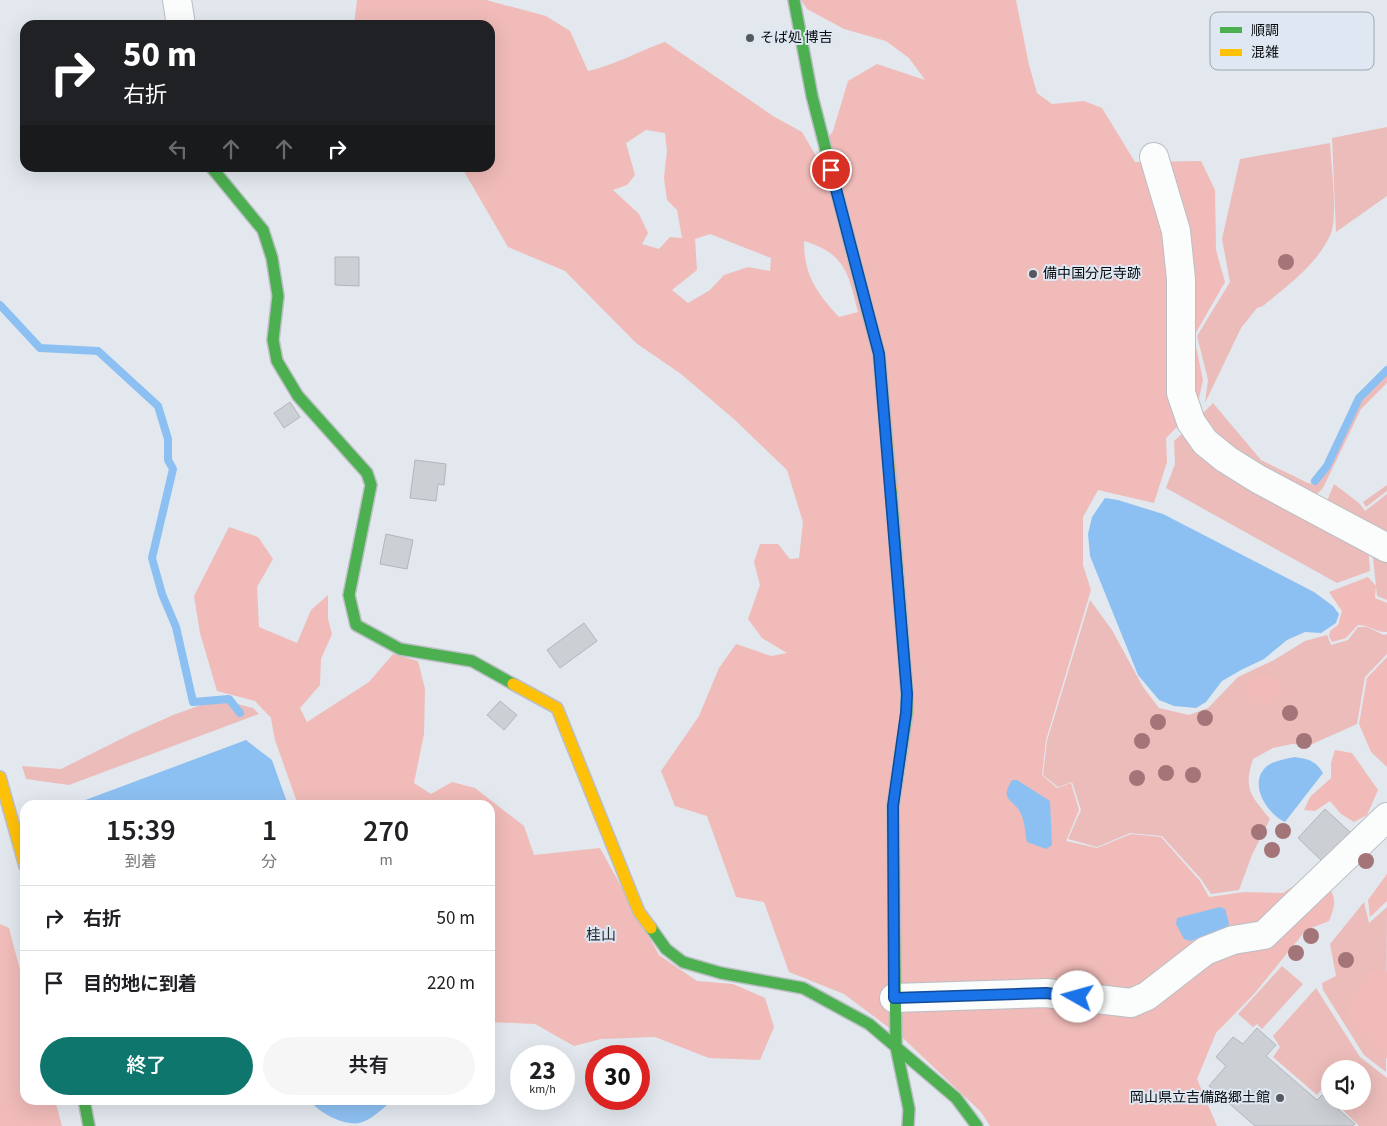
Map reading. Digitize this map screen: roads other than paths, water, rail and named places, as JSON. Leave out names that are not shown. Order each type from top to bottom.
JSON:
[{"type":"street","points":[[177,0],[180,20]]},
{"type":"street","points":[[794,0],[812,96],[879,354],[882,379],[907,694],[893,806],[896,1047],[909,1109],[908,1126]]},
{"type":"street","points":[[1154,157],[1176,231],[1181,279],[1181,393],[1191,422],[1205,442],[1226,459],[1258,479],[1387,548]]},
{"type":"street","points":[[215,172],[263,230],[272,258],[278,296],[273,340],[277,361],[298,396],[366,473],[371,485],[349,595],[356,625],[400,649],[472,661],[557,708],[639,912],[666,949],[684,962],[721,973],[803,988],[869,1024],[956,1098],[977,1126]]},
{"type":"street","points":[[0,777],[20,848]]},
{"type":"street","points":[[894,998],[1046,993],[1132,1003],[1147,996],[1205,952],[1233,940],[1264,935],[1387,817]]},
{"type":"street","points":[[85,1105],[89,1126]]},
{"type":"water","points":[[1105,498],[1118,500],[1163,514],[1314,592],[1333,606],[1339,614],[1336,623],[1321,633],[1305,632],[1287,640],[1264,659],[1222,681],[1206,702],[1196,708],[1174,706],[1159,700],[1138,675],[1090,556],[1088,534],[1092,517]]},
{"type":"water","points":[[246,740],[272,760],[286,800],[85,800]]},
{"type":"water","points":[[1294,757],[1311,761],[1323,773],[1285,822],[1278,818],[1266,805],[1259,789],[1259,781],[1261,773],[1267,766],[1280,760]]},
{"type":"water","points":[[1012,780],[1017,780],[1050,801],[1052,845],[1046,849],[1027,842],[1021,814],[1007,796],[1008,787]]},
{"type":"water","points":[[1220,907],[1225,909],[1229,923],[1227,930],[1190,941],[1184,939],[1176,924],[1177,918]]},
{"type":"water","points":[[314,1105],[386,1105],[368,1120],[359,1123],[339,1120]]},
{"type":"waterway","points":[[0,305],[40,348],[98,351],[158,406],[168,439],[168,460],[173,469],[152,558],[162,594],[176,627],[193,702],[229,699],[240,713]]},
{"type":"waterway","points":[[1315,481],[1327,466],[1359,398],[1387,370]]},
{"type":"place","name":"そば処 博吉","points":[[750,38]]},
{"type":"place","name":"備中国分尼寺跡","points":[[1033,274]]},
{"type":"place","name":"岡山県立吉備路郷土館","points":[[1280,1098]]},
{"type":"district","name":"桂山","points":[[601,935]]}]
